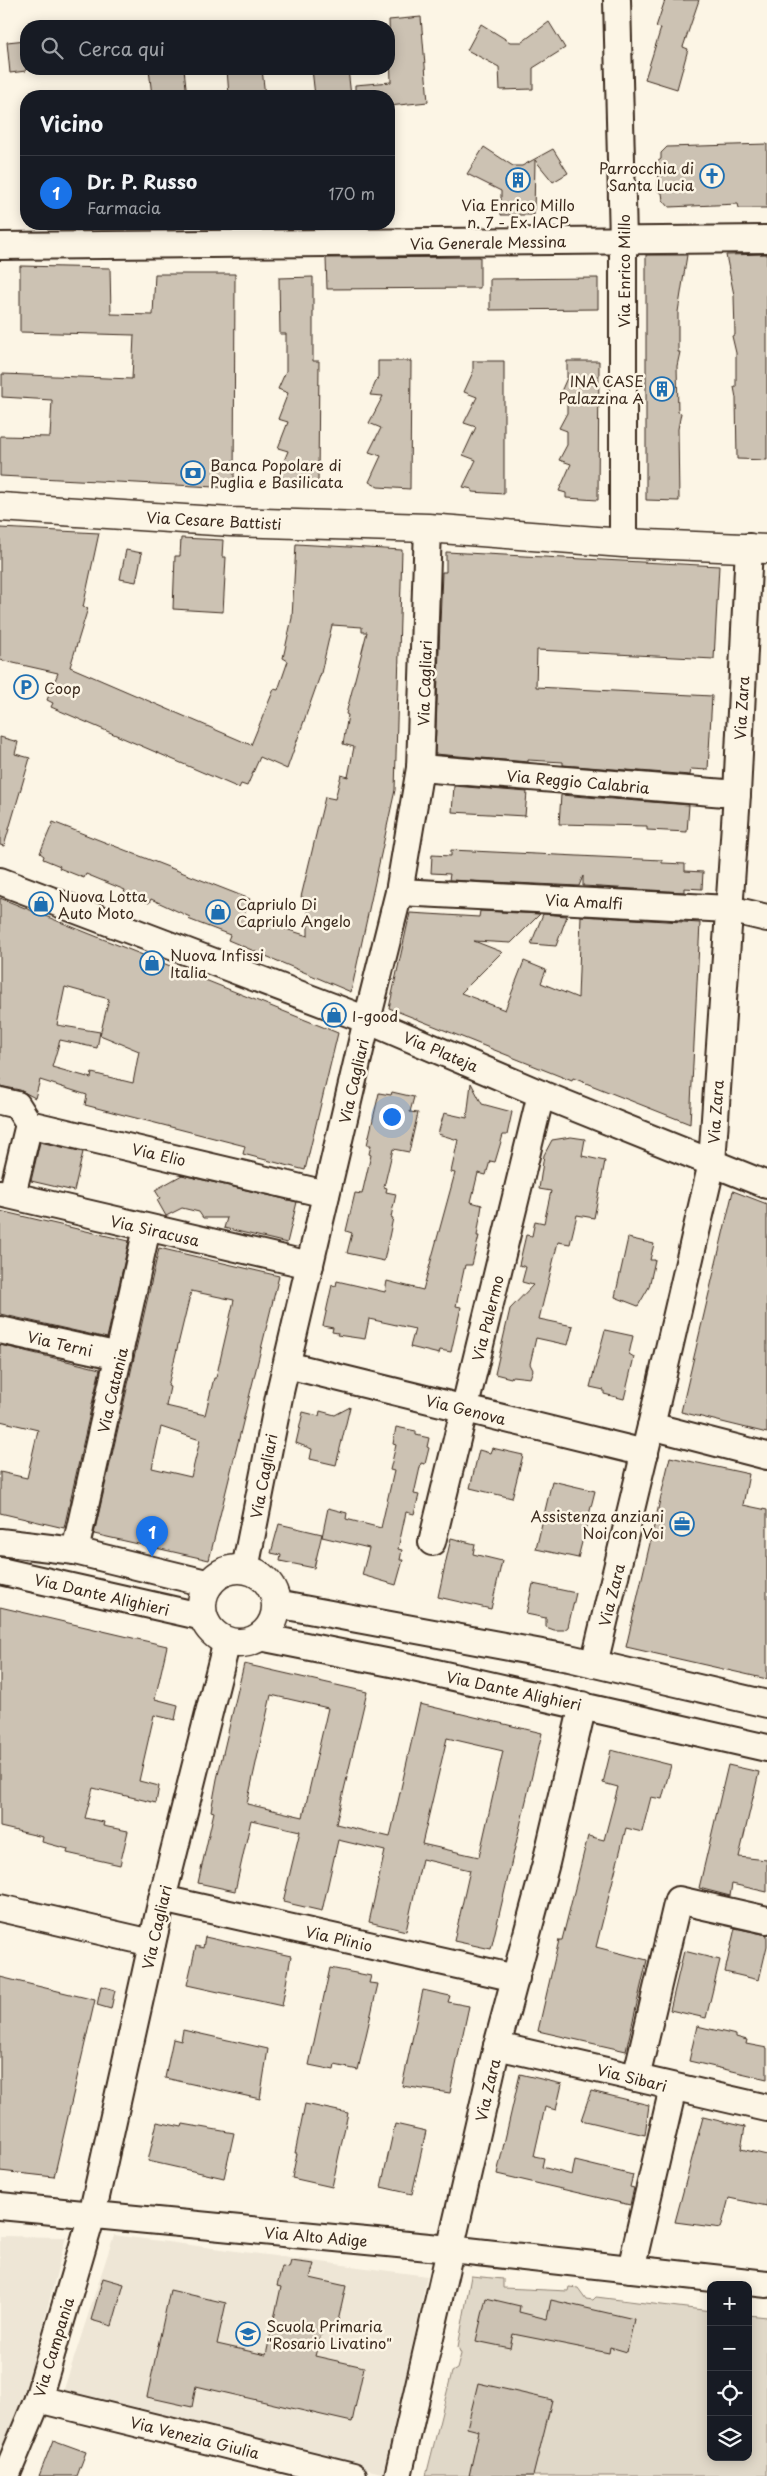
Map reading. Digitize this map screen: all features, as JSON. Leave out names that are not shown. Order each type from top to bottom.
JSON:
[{"type":"main road","name":"Via Cesare Battisti","points":[[0,507],[231,522],[428,528],[624,543],[758,548]]},
{"type":"main road","points":[[245,1569],[260,1576],[272,1588],[276,1604],[272,1623],[260,1637],[244,1643],[227,1641],[212,1632],[204,1617],[202,1606],[204,1594],[218,1576],[228,1571],[245,1569]]},
{"type":"street","name":"Via Enrico Millo","points":[[617,0],[623,240],[624,543]]},
{"type":"street","name":"Via Generale Messina","points":[[0,246],[767,239]]},
{"type":"street","name":"Via Cagliari","points":[[245,1569],[287,1365],[367,1020],[399,892],[420,768],[428,528]]},
{"type":"street","name":"Via Zara","points":[[594,1664],[652,1426],[712,1163],[736,794],[758,548]]},
{"type":"street","name":"Via Reggio Calabria","points":[[420,768],[736,794]]},
{"type":"street","name":"Via Plateja","points":[[0,881],[367,1020],[541,1094],[767,1185]]},
{"type":"street","name":"Via Amalfi","points":[[399,892],[729,908],[767,918]]},
{"type":"street","name":"Via Palermo","points":[[432,1542],[541,1094]]},
{"type":"street","points":[[0,1101],[17,1105],[29,1124],[6,1194]]},
{"type":"street","name":"Via Elio","points":[[29,1124],[326,1194]]},
{"type":"street","name":"Via Siracusa","points":[[6,1194],[310,1265]]},
{"type":"street","name":"Via Catania","points":[[75,1551],[147,1228]]},
{"type":"street","name":"Via Terni","points":[[0,1330],[119,1356]]},
{"type":"street","name":"Via Genova","points":[[287,1365],[645,1453]]},
{"type":"street","points":[[652,1426],[767,1456]]},
{"type":"street","points":[[0,1542],[75,1551],[210,1584]]},
{"type":"street","name":"Via Dante Alighieri","points":[[0,1571],[204,1617]]},
{"type":"street","points":[[276,1604],[594,1664],[767,1704]]},
{"type":"street","name":"Via Dante Alighieri","points":[[260,1637],[396,1664],[584,1705],[767,1748]]},
{"type":"street","name":"Via Cagliari","points":[[92,2215],[162,1899],[227,1641]]},
{"type":"street","name":"Via Zara","points":[[398,2476],[498,2046],[584,1705]]},
{"type":"street","name":"Via Plinio","points":[[162,1899],[516,1978]]},
{"type":"street","points":[[636,2078],[678,1900],[767,1920]]},
{"type":"street","points":[[0,1908],[152,1943]]},
{"type":"street","name":"Via Sibari","points":[[498,2046],[767,2108]]},
{"type":"street","points":[[632,2268],[674,2088]]},
{"type":"street","name":"Via Alto Adige","points":[[0,2206],[450,2249],[767,2284]]},
{"type":"street","name":"Via Campania","points":[[6,2476],[38,2399],[92,2215]]},
{"type":"street","name":"Via Venezia Giulia","points":[[38,2399],[353,2476]]},
{"type":"shaded area","name":"Scuola Primaria \"Rosario Livatino\"","points":[[114,2235],[427,2276],[385,2474],[63,2392]]},
{"type":"shaded area","points":[[0,2236],[66,2237],[25,2395],[0,2457]]},
{"type":"shaded area","points":[[471,2276],[503,2279],[503,2288],[568,2291],[569,2287],[578,2288],[586,2299],[593,2300],[596,2297],[707,2311],[707,2461],[752,2461],[752,2315],[767,2317],[767,2476],[426,2476],[452,2372],[457,2369],[461,2354],[458,2347]]},
{"type":"building","points":[[665,0],[699,0],[683,47],[688,49],[677,89],[645,79],[661,28],[656,27]]},
{"type":"building","points":[[421,17],[428,102],[395,105],[395,90],[355,90],[355,85],[391,82],[391,75],[395,75],[395,20],[389,20]]},
{"type":"building","points":[[549,22],[565,48],[533,68],[533,89],[500,90],[499,67],[467,50],[481,24],[510,42],[522,42]]},
{"type":"building","points":[[20,41],[20,72],[10,73],[7,42]]},
{"type":"building","points":[[150,75],[185,75],[186,90],[151,90]]},
{"type":"building","points":[[227,75],[263,75],[264,90],[229,90]]},
{"type":"building","points":[[313,75],[349,75],[350,90],[314,90]]},
{"type":"building","name":"Parrocchia di Santa Lucia","points":[[767,144],[767,208],[739,208],[738,204],[669,207],[663,200],[662,193],[658,191],[657,162],[661,159],[661,153],[667,147]]},
{"type":"building","name":"Via Enrico Millo n. 7 - Ex IACP","points":[[484,147],[513,166],[522,166],[553,149],[568,173],[553,182],[535,160],[534,215],[501,215],[501,191],[467,174]]},
{"type":"building","points":[[767,254],[767,460],[737,459],[736,398],[734,387],[736,387],[736,353],[732,336],[735,335],[734,295],[726,255]]},
{"type":"building","name":"INA CASE Palazzina A","points":[[646,255],[687,255],[678,312],[678,352],[680,352],[677,366],[678,412],[681,413],[678,429],[679,501],[646,500]]},
{"type":"building","points":[[480,257],[480,288],[327,289],[326,258]]},
{"type":"building","points":[[20,266],[110,268],[111,314],[153,315],[155,274],[235,274],[234,488],[0,476],[0,436],[50,437],[52,400],[2,397],[2,374],[132,379],[134,335],[20,332]]},
{"type":"building","points":[[313,277],[313,361],[319,361],[318,484],[289,482],[278,476],[288,451],[278,448],[288,422],[278,419],[288,393],[278,389],[286,371],[286,334],[280,334],[279,278]]},
{"type":"building","points":[[598,278],[598,309],[490,310],[490,279]]},
{"type":"building","points":[[378,361],[411,361],[410,489],[378,487],[369,482],[381,456],[369,452],[381,428],[369,423],[383,396],[370,395],[378,377]]},
{"type":"building","points":[[473,361],[504,361],[504,494],[472,492],[472,489],[463,487],[476,460],[463,455],[476,427],[464,423],[477,397],[464,392],[473,372]]},
{"type":"building","points":[[567,361],[599,361],[598,500],[566,498],[566,493],[559,491],[571,464],[559,460],[567,445],[567,431],[559,428],[567,413],[567,398],[559,396],[567,378]]},
{"type":"building","points":[[0,528],[99,533],[83,607],[88,608],[70,667],[251,745],[274,689],[278,690],[288,661],[283,658],[292,618],[296,544],[402,550],[395,790],[351,992],[228,940],[230,935],[188,919],[190,917],[151,899],[149,903],[124,893],[125,890],[86,874],[84,878],[59,868],[60,866],[43,859],[44,856],[40,853],[53,822],[250,899],[244,916],[308,936],[308,898],[301,897],[325,797],[335,799],[341,775],[348,777],[354,747],[343,744],[348,715],[346,714],[367,632],[362,632],[362,627],[332,625],[321,673],[287,769],[260,757],[247,786],[241,784],[239,788],[51,707],[53,703],[47,700],[58,673],[0,660]]},
{"type":"building","points":[[181,538],[223,540],[222,557],[226,557],[223,612],[173,609],[175,556],[180,556]]},
{"type":"building","points":[[126,550],[142,553],[136,582],[120,579]]},
{"type":"building","points":[[446,552],[719,566],[714,659],[537,650],[536,687],[712,696],[708,770],[691,769],[690,775],[563,765],[563,762],[528,760],[528,762],[435,754],[442,572],[446,572]]},
{"type":"building","points":[[0,737],[18,742],[15,754],[30,758],[4,846],[0,845]]},
{"type":"building","points":[[454,786],[527,792],[525,816],[452,812]]},
{"type":"building","points":[[561,795],[689,805],[687,832],[647,830],[647,826],[559,824]]},
{"type":"building","points":[[451,850],[662,860],[662,863],[685,864],[685,871],[703,872],[702,889],[684,888],[684,892],[583,886],[583,876],[579,886],[449,880],[450,874],[431,873],[432,855],[451,856]]},
{"type":"building","points":[[0,898],[338,1033],[305,1170],[243,1154],[245,1146],[85,1105],[87,1095],[40,1080],[35,1098],[20,1090],[0,1086]],"holes":[[[65,987],[109,999],[100,1035],[139,1051],[133,1083],[92,1073],[91,1078],[52,1067],[60,1040],[97,1048],[100,1032],[57,1025]]]},
{"type":"building","points":[[480,911],[540,914],[511,943],[474,941],[502,952],[461,993],[505,1010],[524,961],[546,970],[541,983],[578,998],[581,916],[700,923],[690,1124],[573,1078],[572,1081],[389,1008],[410,913],[479,917]]},
{"type":"building","points":[[543,914],[567,916],[556,946],[531,944]]},
{"type":"building","points":[[471,1083],[482,1104],[512,1112],[507,1135],[503,1135],[495,1162],[490,1161],[486,1175],[478,1173],[471,1202],[482,1205],[477,1236],[479,1236],[472,1265],[465,1265],[456,1306],[461,1307],[451,1352],[440,1350],[439,1354],[410,1347],[415,1329],[369,1319],[365,1339],[337,1335],[338,1333],[332,1332],[333,1328],[323,1326],[332,1285],[336,1286],[337,1281],[385,1292],[387,1281],[423,1290],[455,1173],[451,1172],[458,1140],[438,1134],[444,1113],[467,1118]]},
{"type":"building","points":[[392,1092],[414,1097],[410,1112],[418,1113],[409,1152],[393,1149],[384,1187],[387,1188],[386,1192],[396,1194],[384,1261],[347,1253],[352,1233],[346,1231],[355,1193],[362,1194],[371,1155],[369,1154],[371,1145],[367,1145],[379,1093],[391,1095]]},
{"type":"building","points":[[571,1137],[585,1139],[582,1156],[605,1161],[594,1218],[577,1215],[570,1244],[558,1242],[539,1319],[573,1326],[568,1345],[536,1338],[530,1364],[533,1370],[530,1378],[512,1376],[511,1378],[495,1374],[510,1309],[533,1285],[522,1282],[526,1267],[519,1265],[526,1235],[532,1236],[535,1221],[544,1223],[551,1191],[539,1189],[544,1155],[552,1140]]},
{"type":"building","points":[[40,1142],[83,1152],[74,1191],[31,1181]]},
{"type":"building","points":[[182,1175],[297,1202],[287,1243],[224,1228],[227,1218],[203,1218],[199,1212],[182,1208],[166,1216],[157,1200],[160,1198],[155,1190]]},
{"type":"building","points":[[733,1191],[767,1204],[767,1433],[681,1412]]},
{"type":"building","points":[[0,1211],[129,1241],[107,1338],[0,1314]]},
{"type":"building","points":[[628,1238],[654,1244],[650,1260],[655,1260],[649,1287],[638,1306],[615,1297]]},
{"type":"building","points":[[159,1248],[279,1276],[209,1560],[94,1534]],"holes":[[[191,1291],[234,1300],[216,1378],[214,1378],[205,1415],[166,1406],[170,1387],[168,1386]],[[161,1427],[200,1440],[191,1477],[152,1468]]]},
{"type":"building","points":[[605,1330],[633,1336],[629,1354],[634,1357],[624,1399],[604,1394],[604,1390],[590,1387]]},
{"type":"building","points":[[0,1345],[100,1369],[64,1528],[0,1513],[0,1472],[27,1478],[38,1430],[0,1421]]},
{"type":"building","points":[[350,1407],[336,1465],[310,1459],[312,1449],[296,1443],[303,1412],[319,1416],[320,1411],[335,1415]]},
{"type":"building","points":[[396,1427],[416,1431],[416,1435],[429,1438],[427,1447],[429,1448],[425,1464],[421,1463],[414,1494],[419,1495],[414,1514],[406,1512],[398,1549],[402,1550],[400,1560],[403,1560],[396,1585],[362,1575],[369,1548],[322,1537],[328,1508],[347,1513],[346,1519],[381,1528],[394,1471],[390,1470],[396,1445],[393,1444]]},
{"type":"building","points":[[492,1448],[523,1455],[512,1498],[470,1488],[479,1450],[490,1453]]},
{"type":"building","points":[[670,1457],[749,1474],[743,1505],[767,1510],[767,1679],[626,1647]]},
{"type":"building","points":[[552,1481],[595,1491],[578,1558],[536,1549]]},
{"type":"building","points":[[279,1524],[322,1534],[314,1568],[280,1561],[281,1555],[271,1553]]},
{"type":"building","points":[[451,1538],[475,1544],[473,1554],[502,1561],[491,1609],[438,1597]]},
{"type":"building","points":[[533,1584],[576,1593],[568,1627],[564,1630],[554,1630],[546,1627],[546,1618],[526,1614]]},
{"type":"building","points":[[0,1607],[167,1646],[155,1699],[178,1705],[175,1720],[154,1715],[139,1781],[159,1786],[156,1803],[93,1788],[85,1818],[104,1822],[103,1826],[128,1831],[120,1865],[67,1853],[68,1849],[42,1842],[43,1837],[0,1827]]},
{"type":"building","points":[[244,1664],[367,1692],[336,1824],[390,1837],[420,1704],[542,1733],[491,1949],[454,1941],[470,1870],[422,1859],[406,1931],[369,1922],[385,1851],[338,1840],[322,1911],[283,1902],[300,1831],[251,1820],[235,1891],[198,1883],[214,1812],[211,1811]],"holes":[[[271,1695],[328,1708],[303,1817],[247,1804]],[[447,1738],[503,1751],[479,1857],[422,1844]]]},
{"type":"building","points":[[611,1750],[671,1765],[662,1799],[651,1797],[642,1832],[626,1828],[596,1947],[647,1960],[626,2051],[538,2031],[559,1940],[562,1940],[588,1836],[604,1840],[618,1787],[603,1783]]},
{"type":"building","points":[[728,1765],[759,1772],[739,1857],[767,1860],[767,1892],[732,1884],[730,1896],[699,1888]]},
{"type":"building","points":[[735,1928],[767,1935],[767,1946],[759,1980],[725,1972]]},
{"type":"building","points":[[205,1937],[291,1956],[282,2006],[187,1985],[196,1946],[203,1948]]},
{"type":"building","points":[[684,1951],[720,1960],[706,2018],[670,2010]]},
{"type":"building","points":[[330,1968],[371,1976],[369,1983],[378,1984],[358,2070],[335,2065],[334,2070],[309,2065]]},
{"type":"building","points":[[0,1977],[95,2000],[54,2177],[0,2171]]},
{"type":"building","points":[[101,1986],[115,1990],[111,2009],[97,2005]]},
{"type":"building","points":[[423,1990],[450,1996],[448,2002],[469,2006],[450,2093],[402,2086]]},
{"type":"building","points":[[697,2026],[736,2035],[736,2037],[747,2040],[746,2044],[767,2048],[767,2079],[689,2061]]},
{"type":"building","points":[[183,2030],[268,2049],[260,2099],[165,2078],[173,2039],[181,2041]]},
{"type":"building","points":[[520,2074],[562,2084],[556,2110],[545,2107],[534,2156],[544,2158],[542,2167],[572,2175],[575,2161],[633,2175],[630,2187],[634,2188],[630,2205],[497,2174]]},
{"type":"building","points":[[591,2091],[649,2105],[645,2135],[581,2120]]},
{"type":"building","points":[[305,2104],[348,2113],[332,2187],[292,2178]]},
{"type":"building","points":[[703,2117],[745,2127],[741,2149],[767,2155],[767,2206],[729,2198],[721,2228],[675,2222]]},
{"type":"building","points":[[157,2122],[182,2127],[183,2124],[234,2133],[224,2178],[148,2161]]},
{"type":"building","points":[[395,2124],[426,2131],[412,2194],[381,2187]]},
{"type":"building","points":[[291,2261],[314,2264],[310,2278],[346,2286],[336,2330],[323,2327],[315,2356],[364,2367],[352,2422],[196,2386],[192,2407],[147,2397],[170,2290],[226,2303],[217,2344],[266,2355],[281,2287],[277,2286],[282,2267],[289,2268]]},
{"type":"building","points":[[103,2278],[124,2284],[112,2326],[91,2320]]},
{"type":"building","points":[[486,2298],[520,2306],[519,2312],[547,2319],[551,2300],[634,2319],[627,2352],[610,2347],[609,2353],[513,2334],[510,2348],[476,2341]]},
{"type":"building","points":[[478,2383],[552,2400],[533,2476],[469,2476],[479,2431],[467,2428]]},
{"type":"building","points":[[53,2440],[86,2452],[77,2476],[39,2476]]},
{"type":"place","name":"Parrocchia di Santa Lucia","points":[[712,176]]},
{"type":"place","name":"Via Enrico Millo n. 7 - Ex IACP","points":[[518,180]]},
{"type":"place","name":"INA CASE Palazzina A","points":[[662,389]]},
{"type":"place","name":"Banca Popolare di Puglia e Basilicata","points":[[193,473]]},
{"type":"place","name":"Coop","points":[[26,687]]},
{"type":"place","name":"Nuova Lotta Auto Moto","points":[[41,904]]},
{"type":"place","name":"Capriulo Di Capriulo Angelo","points":[[218,912]]},
{"type":"place","name":"Nuova Infissi Italia","points":[[152,963]]},
{"type":"place","name":"I-good","points":[[334,1015]]},
{"type":"place","name":"Assistenza anziani Noi con Voi","points":[[682,1524]]},
{"type":"place","name":"Dr. P. Russo","points":[[152,1557]]},
{"type":"place","name":"Scuola Primaria \"Rosario Livatino\"","points":[[248,2334]]}]
